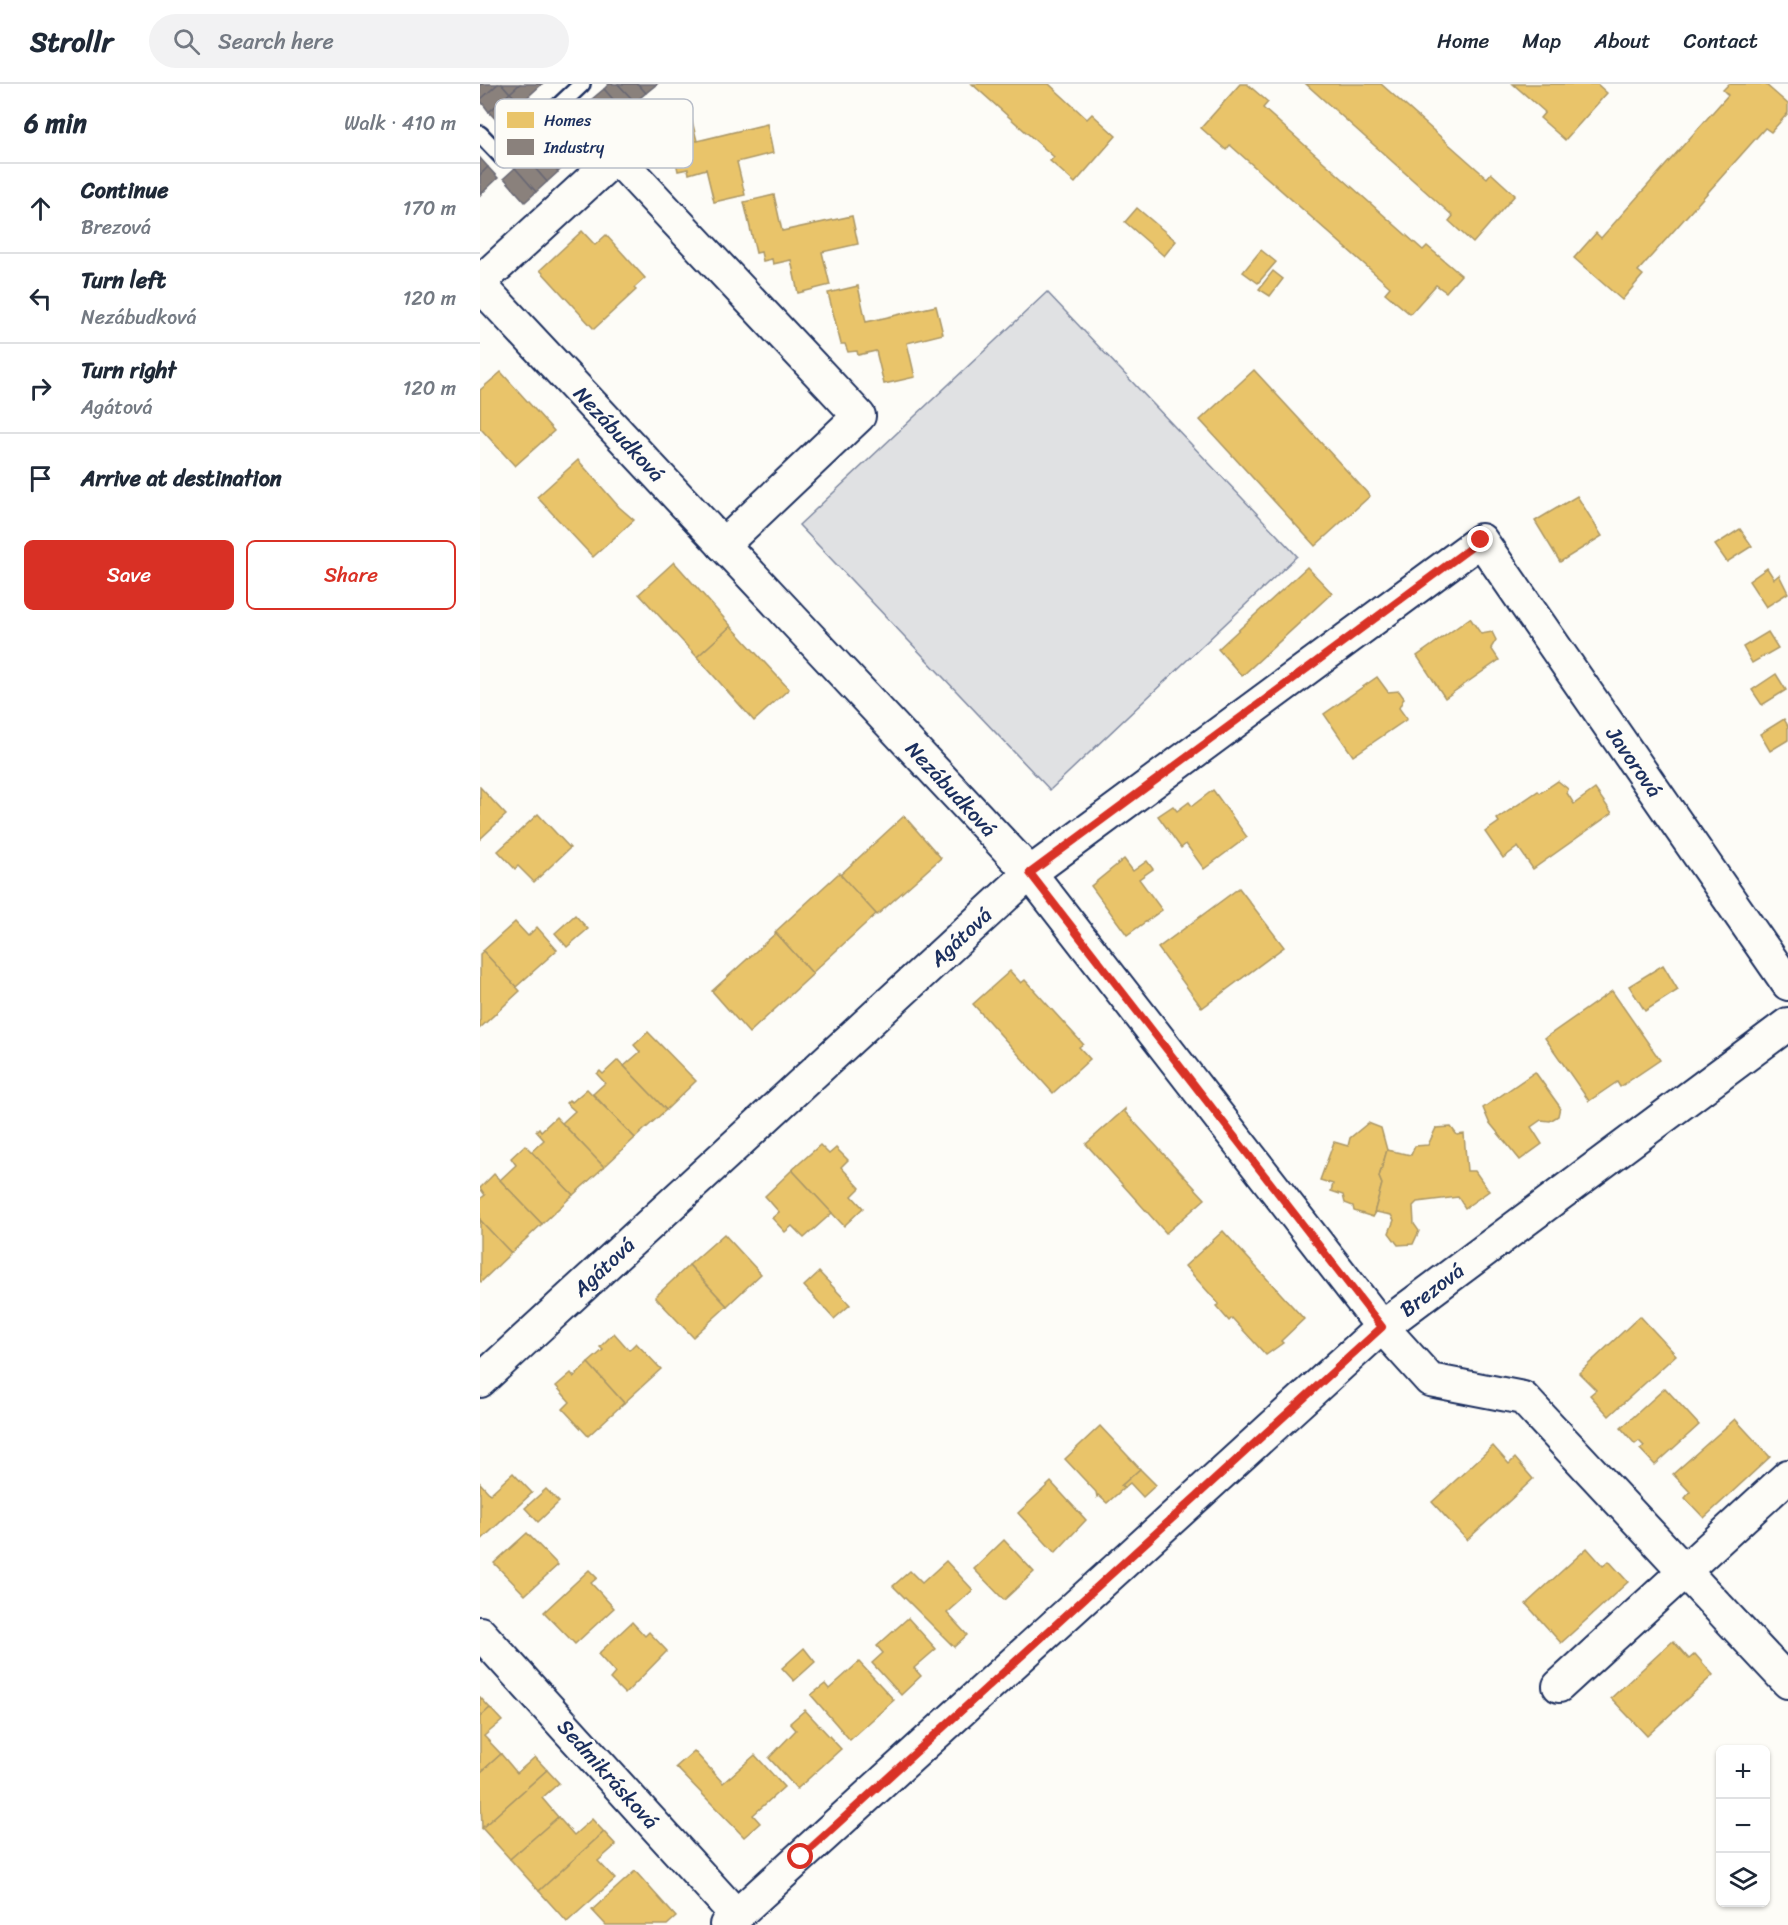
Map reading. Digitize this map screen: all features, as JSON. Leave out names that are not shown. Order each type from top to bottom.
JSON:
[{"type":"street","points":[[484,298],[606,168]]},
{"type":"street","points":[[626,168],[859,416],[723,545]]},
{"type":"street","name":"Nezábudková","points":[[484,298],[723,545],[1030,873],[1382,1327],[1430,1380],[1523,1398],[1788,1682]]},
{"type":"street","name":"Agátová","points":[[480,1381],[1030,873],[1481,540]]},
{"type":"street","name":"Javorová","points":[[1481,540],[1788,984]]},
{"type":"street","name":"Brezová","points":[[732,1920],[1382,1327],[1788,1024]]},
{"type":"street","points":[[1559,1686],[1788,1476]]},
{"type":"street","name":"Sedmikrásková","points":[[480,1633],[732,1920]]},
{"type":"lane","points":[[565,89],[582,84]]},
{"type":"lane","points":[[480,134],[495,150]]},
{"type":"shaded area","points":[[1047,292],[1297,556],[1050,790],[799,525]]},
{"type":"building: Homes","points":[[972,84],[1049,84],[1087,119],[1092,114],[1116,136],[1075,183],[1050,161],[1054,157]]},
{"type":"building: Homes","points":[[1240,84],[1247,84],[1268,102],[1263,108],[1423,250],[1427,246],[1461,275],[1446,292],[1436,285],[1410,314],[1385,293],[1390,287],[1230,145],[1226,150],[1201,128]]},
{"type":"building: Homes","points":[[1306,84],[1381,84],[1487,178],[1491,173],[1515,195],[1473,243],[1449,221],[1453,216]]},
{"type":"building: Homes","points":[[1513,84],[1597,84],[1607,93],[1565,140],[1540,118],[1545,112]]},
{"type":"building: Homes","points":[[1729,84],[1765,84],[1788,104],[1788,113],[1771,132],[1765,128],[1638,271],[1643,275],[1622,300],[1574,258],[1596,233],[1601,238],[1728,95],[1723,90]]},
{"type":"building: Homes","points":[[767,124],[773,153],[737,162],[745,195],[714,202],[706,169],[689,174],[688,169],[678,171],[677,168],[693,168],[693,125],[697,141]]},
{"type":"building: Homes","points":[[774,195],[782,231],[852,216],[858,244],[822,252],[830,285],[798,293],[791,260],[773,264],[772,259],[763,261],[761,252],[756,253],[744,202]]},
{"type":"building: Homes","points":[[1137,208],[1176,241],[1164,256],[1125,222]]},
{"type":"building: Homes","points":[[582,231],[595,245],[606,235],[645,278],[634,288],[636,290],[594,329],[540,270]]},
{"type":"building: Homes","points":[[1261,250],[1276,262],[1258,283],[1243,272]]},
{"type":"building: Homes","points":[[1273,271],[1283,279],[1270,296],[1259,289]]},
{"type":"building: Homes","points":[[858,286],[866,322],[936,306],[943,334],[907,343],[915,377],[884,384],[876,351],[858,355],[857,351],[848,352],[845,344],[841,344],[828,293]]},
{"type":"building: Homes","points":[[1254,370],[1370,496],[1315,546],[1200,420]]},
{"type":"building: Homes","points":[[501,372],[554,431],[515,466],[480,428],[480,390]]},
{"type":"building: Homes","points":[[578,460],[619,507],[634,520],[593,557],[537,497]]},
{"type":"building: Homes","points":[[1577,496],[1602,536],[1560,562],[1535,521]]},
{"type":"building: Homes","points":[[1740,529],[1752,546],[1727,562],[1715,545]]},
{"type":"building: Homes","points":[[674,562],[731,626],[697,657],[639,594]]},
{"type":"building: Homes","points":[[1307,567],[1332,593],[1242,676],[1218,649]]},
{"type":"building: Homes","points":[[1767,568],[1774,579],[1779,575],[1788,593],[1766,607],[1749,581]]},
{"type":"building: Homes","points":[[1470,618],[1481,634],[1492,632],[1496,640],[1491,648],[1499,660],[1445,698],[1417,656]]},
{"type":"building: Homes","points":[[731,626],[789,689],[754,721],[697,657]]},
{"type":"building: Homes","points":[[1768,632],[1778,648],[1752,663],[1743,647]]},
{"type":"building: Homes","points":[[1776,674],[1786,690],[1762,705],[1752,690]]},
{"type":"building: Homes","points":[[1377,677],[1388,692],[1399,691],[1404,698],[1399,708],[1407,719],[1353,756],[1324,714]]},
{"type":"building: Homes","points":[[1784,719],[1788,726],[1788,740],[1770,751],[1760,734]]},
{"type":"building: Homes","points":[[1558,781],[1568,789],[1567,793],[1574,804],[1595,789],[1612,813],[1533,869],[1518,847],[1503,858],[1485,832],[1499,822],[1497,819],[1538,791],[1540,793]]},
{"type":"building: Homes","points":[[480,787],[506,815],[480,839]]},
{"type":"building: Homes","points":[[1213,790],[1247,837],[1204,869],[1186,844],[1181,848],[1158,816],[1173,806],[1177,811],[1189,802],[1192,806]]},
{"type":"building: Homes","points":[[538,814],[570,848],[534,882],[518,866],[515,869],[498,851]]},
{"type":"building: Homes","points":[[904,816],[941,858],[877,915],[840,875]]},
{"type":"building: Homes","points":[[1124,859],[1133,871],[1147,861],[1153,869],[1139,879],[1162,910],[1127,935],[1091,886]]},
{"type":"building: Homes","points":[[839,873],[876,914],[812,973],[775,932]]},
{"type":"building: Homes","points":[[1239,888],[1284,947],[1202,1008],[1158,948]]},
{"type":"building: Homes","points":[[575,915],[588,929],[567,947],[555,933]]},
{"type":"building: Homes","points":[[515,922],[528,936],[537,927],[557,950],[516,987],[483,951]]},
{"type":"building: Homes","points":[[776,933],[813,974],[749,1033],[712,991]]},
{"type":"building: Homes","points":[[483,951],[520,991],[480,1028],[480,954]]},
{"type":"building: Homes","points":[[1663,965],[1678,990],[1645,1011],[1629,986]]},
{"type":"building: Homes","points":[[1010,971],[1021,983],[1025,980],[1083,1044],[1079,1047],[1090,1059],[1053,1093],[973,1004]]},
{"type":"building: Homes","points":[[1612,991],[1660,1060],[1620,1087],[1617,1082],[1589,1101],[1545,1038]]},
{"type":"building: Homes","points":[[648,1032],[696,1081],[666,1110],[624,1066],[640,1052],[634,1045]]},
{"type":"building: Homes","points":[[618,1060],[666,1110],[635,1138],[593,1094],[605,1083],[597,1074],[600,1071],[603,1074]]},
{"type":"building: Homes","points":[[1535,1072],[1560,1107],[1558,1116],[1550,1121],[1541,1120],[1531,1127],[1542,1144],[1520,1160],[1489,1122],[1483,1108]]},
{"type":"building: Homes","points":[[587,1089],[635,1138],[604,1167],[562,1123],[575,1111],[566,1103],[569,1100],[572,1102]]},
{"type":"building: Homes","points":[[1125,1109],[1125,1112],[1205,1199],[1166,1233],[1086,1144]]},
{"type":"building: Homes","points":[[556,1117],[604,1167],[573,1195],[531,1152],[544,1140],[536,1131],[539,1128],[541,1131]]},
{"type":"building: Homes","points":[[1368,1123],[1381,1128],[1387,1150],[1379,1177],[1382,1184],[1373,1217],[1354,1211],[1353,1206],[1345,1203],[1343,1195],[1331,1191],[1333,1184],[1320,1180],[1334,1142],[1348,1146],[1350,1138]]},
{"type":"building: Homes","points":[[1451,1127],[1457,1135],[1464,1134],[1467,1171],[1475,1171],[1489,1191],[1465,1208],[1458,1197],[1417,1202],[1413,1206],[1414,1224],[1419,1231],[1413,1244],[1398,1245],[1389,1233],[1394,1220],[1391,1215],[1376,1212],[1373,1217],[1382,1184],[1379,1177],[1387,1150],[1411,1155],[1415,1146],[1428,1145],[1436,1128]]},
{"type":"building: Homes","points":[[525,1145],[573,1195],[542,1224],[500,1180],[516,1165],[511,1158]]},
{"type":"building: Homes","points":[[820,1145],[829,1154],[836,1148],[848,1160],[841,1167],[860,1188],[852,1196],[863,1208],[844,1226],[792,1170]]},
{"type":"building: Homes","points":[[792,1170],[832,1213],[804,1238],[792,1226],[785,1232],[772,1218],[779,1212],[765,1196]]},
{"type":"building: Homes","points":[[494,1174],[542,1224],[511,1253],[480,1220],[480,1199],[485,1195],[480,1188]]},
{"type":"building: Homes","points":[[480,1220],[511,1253],[481,1282],[480,1281]]},
{"type":"building: Homes","points":[[1223,1231],[1304,1319],[1281,1341],[1283,1343],[1266,1355],[1232,1318],[1229,1321],[1216,1306],[1219,1304],[1185,1266]]},
{"type":"building: Homes","points":[[724,1234],[761,1274],[727,1306],[689,1265]]},
{"type":"building: Homes","points":[[689,1265],[727,1306],[693,1337],[655,1297]]},
{"type":"building: Homes","points":[[819,1272],[850,1305],[834,1319],[804,1286]]},
{"type":"building: Homes","points":[[1640,1316],[1676,1355],[1609,1416],[1590,1395],[1596,1390],[1579,1373]]},
{"type":"building: Homes","points":[[614,1333],[629,1350],[636,1343],[661,1369],[624,1403],[588,1363],[603,1350],[600,1347]]},
{"type":"building: Homes","points":[[588,1363],[624,1403],[588,1436],[563,1409],[570,1402],[556,1386],[571,1373],[574,1377]]},
{"type":"building: Homes","points":[[1665,1388],[1699,1425],[1655,1465],[1640,1449],[1644,1446],[1639,1441],[1635,1444],[1621,1428]]},
{"type":"building: Homes","points":[[1735,1419],[1770,1457],[1704,1518],[1685,1498],[1690,1492],[1673,1474]]},
{"type":"building: Homes","points":[[1100,1426],[1140,1469],[1107,1503],[1098,1495],[1097,1497],[1096,1492],[1065,1459]]},
{"type":"building: Homes","points":[[1493,1446],[1509,1464],[1515,1458],[1533,1479],[1467,1540],[1432,1502]]},
{"type":"building: Homes","points":[[1140,1469],[1156,1485],[1143,1497],[1130,1483],[1124,1488],[1121,1486]]},
{"type":"building: Homes","points":[[513,1473],[532,1493],[480,1541],[480,1483],[490,1494]]},
{"type":"building: Homes","points":[[1051,1482],[1086,1520],[1055,1553],[1018,1513]]},
{"type":"building: Homes","points":[[546,1489],[559,1502],[538,1522],[525,1508]]},
{"type":"building: Homes","points":[[527,1533],[558,1565],[525,1595],[494,1563]]},
{"type":"building: Homes","points":[[1004,1540],[1034,1572],[1004,1600],[974,1569]]},
{"type":"building: Homes","points":[[1587,1548],[1603,1566],[1609,1561],[1628,1582],[1561,1643],[1526,1604]]},
{"type":"building: Homes","points":[[946,1561],[973,1590],[947,1613],[967,1635],[954,1647],[893,1586],[910,1571],[922,1583]]},
{"type":"building: Homes","points":[[589,1570],[597,1578],[591,1583],[614,1608],[575,1644],[544,1612]]},
{"type":"building: Homes","points":[[908,1618],[936,1649],[914,1668],[921,1676],[901,1695],[872,1663],[883,1653],[877,1646]]},
{"type":"building: Homes","points":[[632,1622],[645,1636],[649,1632],[667,1651],[625,1694],[610,1679],[615,1673],[598,1654]]},
{"type":"building: Homes","points":[[1673,1641],[1689,1659],[1695,1654],[1713,1675],[1647,1736],[1611,1698]]},
{"type":"building: Homes","points":[[804,1648],[815,1662],[794,1681],[782,1668]]},
{"type":"building: Homes","points":[[859,1662],[894,1700],[850,1740],[811,1695],[825,1684],[829,1689]]},
{"type":"building: Homes","points":[[480,1697],[490,1708],[480,1717]]},
{"type":"building: Homes","points":[[490,1708],[502,1721],[484,1736],[501,1754],[480,1773],[480,1717]]},
{"type":"building: Homes","points":[[805,1710],[841,1749],[797,1789],[769,1758],[796,1730],[790,1723]]},
{"type":"building: Homes","points":[[694,1751],[723,1783],[755,1755],[784,1787],[753,1815],[760,1823],[744,1837],[676,1767]]},
{"type":"building: Homes","points":[[501,1754],[517,1773],[535,1757],[547,1770],[482,1828],[480,1773]]},
{"type":"building: Homes","points":[[547,1770],[559,1783],[542,1798],[558,1817],[510,1859],[482,1828]]},
{"type":"building: Homes","points":[[558,1817],[574,1835],[592,1819],[604,1832],[539,1891],[510,1859]]},
{"type":"building: Homes","points":[[604,1832],[616,1845],[598,1861],[615,1879],[567,1922],[539,1891]]},
{"type":"building: Homes","points":[[635,1871],[676,1917],[667,1925],[606,1925],[592,1910]]},
{"type":"building: Industry","points":[[480,84],[498,84],[480,100]]},
{"type":"building: Industry","points":[[498,84],[502,84],[510,93],[503,99],[495,99],[495,107],[489,112],[480,100]]},
{"type":"building: Industry","points":[[502,84],[520,84],[510,93]]},
{"type":"building: Industry","points":[[520,84],[542,84],[525,99],[517,99],[510,93]]},
{"type":"building: Industry","points":[[609,84],[618,84],[632,99],[613,99],[604,89]]},
{"type":"building: Industry","points":[[618,84],[638,84],[646,93],[639,99],[632,99]]},
{"type":"building: Industry","points":[[638,84],[657,84],[646,93]]},
{"type":"building: Industry","points":[[604,89],[613,99],[592,99]]},
{"type":"building: Industry","points":[[510,93],[517,99],[503,99]]},
{"type":"building: Industry","points":[[495,107],[495,119],[489,112]]},
{"type":"building: Industry","points":[[480,158],[488,167],[480,175]]},
{"type":"building: Industry","points":[[488,167],[498,178],[480,195],[480,175]]},
{"type":"building: Industry","points":[[515,168],[535,168],[547,182],[536,192]]},
{"type":"building: Industry","points":[[515,168],[536,192],[525,202],[504,178]]},
{"type":"building: Industry","points":[[535,168],[554,168],[558,172],[547,182]]},
{"type":"route","points":[[801,1857],[1382,1327],[1030,873],[1481,540]]}]
